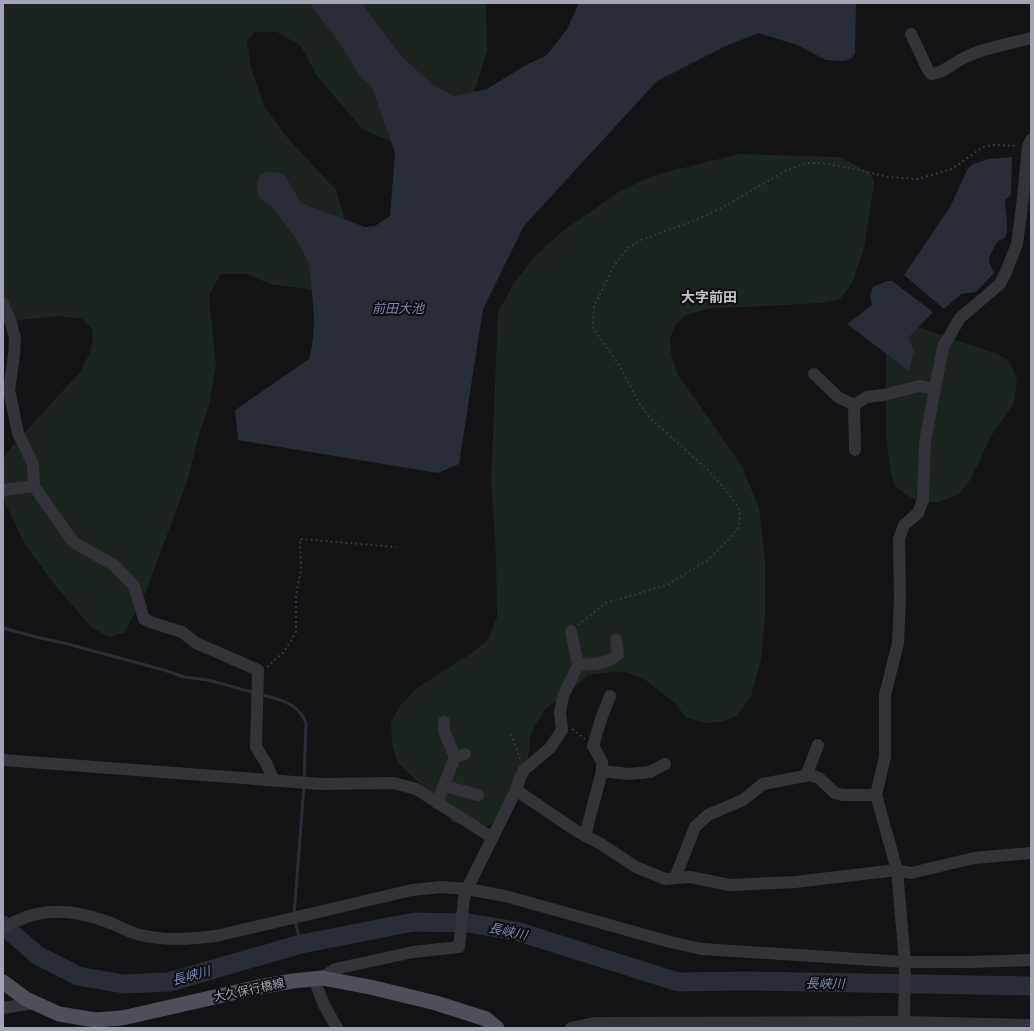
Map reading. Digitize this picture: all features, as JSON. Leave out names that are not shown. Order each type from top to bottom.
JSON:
[{"type":"main road","name":"大久保行橋線","points":[[3,982],[26,999],[59,1014],[121,1023],[259,987],[293,981],[318,979],[370,987],[436,1004],[486,1019],[497,1028]]},
{"type":"street","points":[[911,34],[931,74],[937,74],[962,58],[1031,38]]},
{"type":"street","points":[[904,1020],[905,966],[897,870],[876,795],[885,757],[885,695],[898,643],[900,599],[899,539],[904,525],[918,512],[923,500],[925,442],[943,347],[960,318],[1000,284],[1017,244],[1029,143]]},
{"type":"street","points":[[3,304],[11,323],[15,338],[9,390],[18,433],[33,464],[34,486],[73,542],[114,565],[134,586],[144,619],[182,632],[196,643],[258,670],[256,747],[266,763],[273,779]]},
{"type":"street","points":[[814,374],[838,397],[854,405]]},
{"type":"street","points":[[854,405],[868,397],[920,386],[934,389]]},
{"type":"street","points":[[854,405],[855,450]]},
{"type":"street","points":[[3,490],[34,486]]},
{"type":"street","points":[[337,1028],[324,1006],[318,979],[336,969],[413,952],[459,947],[466,894],[516,790],[520,778],[524,770],[550,748],[562,730],[560,712],[563,696],[578,666],[571,631]]},
{"type":"street","points":[[616,640],[618,654]]},
{"type":"street","points":[[578,666],[600,664],[612,660],[624,651],[628,645]]},
{"type":"street","points":[[585,836],[602,771],[602,762],[593,746],[610,696]]},
{"type":"street","points":[[437,803],[460,756],[444,731],[444,722]]},
{"type":"street","points":[[806,776],[818,745]]},
{"type":"street","points":[[3,760],[273,779],[321,784],[394,783],[416,789],[493,838]]},
{"type":"street","points":[[602,771],[629,774],[650,772],[665,764]]},
{"type":"street","points":[[676,878],[695,826],[708,815],[743,800],[763,784],[810,775],[819,778],[835,793],[843,795],[876,795]]},
{"type":"street","points":[[444,786],[478,795]]},
{"type":"street","points":[[516,790],[585,836],[636,867],[665,879],[690,877],[730,885],[795,882],[897,870],[911,873],[974,858],[1031,853]]},
{"type":"street","points":[[3,929],[18,920],[39,914],[60,911],[81,913],[138,934],[184,940],[216,936],[412,890],[442,887],[466,894],[505,896],[670,942],[702,949],[905,966],[1031,960]]},
{"type":"street","points":[[3,1008],[35,1003]]},
{"type":"street","points":[[571,1028],[596,1023],[904,1020],[1031,1025]]},
{"type":"path","points":[[571,631],[606,603],[667,585],[709,559],[730,538],[739,526],[740,510],[729,494],[709,471],[652,419],[639,403],[618,363],[593,328],[594,306],[615,264],[628,248],[641,240],[696,220],[727,205],[786,171],[807,163],[820,163],[851,168],[888,177],[918,179],[952,169],[983,147],[994,144],[1029,143]]},
{"type":"path","points":[[258,675],[284,652],[296,632],[296,596],[301,568],[300,539],[396,547]]},
{"type":"path","points":[[562,725],[572,728],[593,746]]},
{"type":"path","points":[[511,734],[524,770]]},
{"type":"shaded area","points":[[3,3],[485,3],[486,6],[487,51],[477,84],[459,125],[423,135],[390,141],[362,129],[317,76],[301,46],[277,32],[255,32],[247,41],[251,68],[264,106],[286,136],[336,190],[350,236],[313,290],[270,284],[246,274],[221,274],[209,295],[216,366],[209,405],[199,434],[188,479],[145,594],[124,633],[109,637],[91,627],[54,584],[24,543],[3,498],[3,460],[7,452],[81,371],[90,352],[93,339],[92,329],[82,319],[59,316],[3,322]]},
{"type":"shaded area","points":[[739,154],[840,157],[870,173],[874,180],[864,248],[852,283],[840,299],[822,303],[707,309],[685,316],[675,325],[670,340],[671,353],[678,375],[742,467],[759,508],[765,559],[765,617],[761,660],[751,696],[737,716],[720,722],[706,723],[686,718],[676,704],[644,679],[626,672],[588,675],[570,691],[545,709],[531,733],[527,766],[505,812],[490,825],[475,829],[452,822],[436,799],[397,762],[392,742],[391,722],[400,706],[417,688],[470,654],[488,640],[497,617],[496,554],[491,482],[498,312],[516,280],[537,254],[563,231],[620,191],[655,175]]},
{"type":"shaded area","points":[[904,322],[997,354],[1008,360],[1017,381],[1013,405],[991,436],[971,479],[959,494],[939,502],[919,502],[905,494],[894,485],[890,468],[886,435],[886,348]]},
{"type":"water","name":"前田大池","points":[[309,3],[361,3],[401,56],[433,85],[454,96],[487,89],[524,66],[547,55],[567,29],[579,3],[856,3],[855,53],[851,59],[843,61],[826,60],[797,45],[759,33],[728,45],[657,81],[524,226],[483,309],[459,464],[438,473],[238,440],[235,410],[309,359],[314,331],[310,270],[306,257],[283,220],[257,193],[257,182],[261,175],[269,172],[284,174],[301,203],[365,227],[375,226],[390,216],[395,153],[372,87],[359,75],[337,39]]},
{"type":"water","points":[[1012,157],[1011,195],[1005,200],[1007,224],[1005,238],[998,241],[990,255],[989,262],[994,273],[976,292],[961,294],[944,309],[904,275],[950,207],[967,170],[973,164],[988,159]]},
{"type":"water","points":[[887,281],[892,281],[933,312],[908,338],[914,351],[909,371],[847,324],[872,305],[870,295],[873,287]]},
{"type":"waterway","points":[[3,628],[164,670],[184,677],[208,680],[255,693]]},
{"type":"waterway","points":[[260,694],[281,700],[293,706],[303,716],[306,723],[304,780]]},
{"type":"waterway","points":[[294,915],[304,786]]},
{"type":"waterway","points":[[295,921],[301,944]]},
{"type":"waterway","name":"長峡川","points":[[3,925],[37,955],[78,976],[124,984],[169,982],[301,944],[414,922],[468,923],[516,931],[678,982],[745,981],[1031,986]]},
{"type":"district","name":"大字前田","points":[[709,297]]}]
